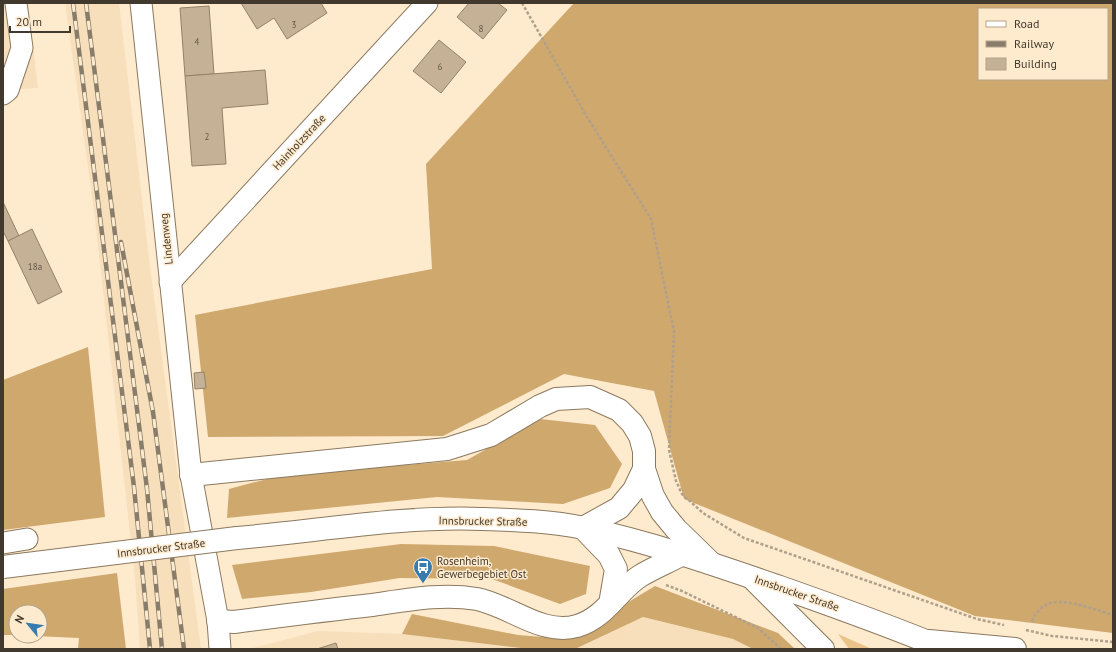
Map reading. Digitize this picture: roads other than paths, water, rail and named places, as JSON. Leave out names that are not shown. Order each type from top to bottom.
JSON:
[{"type":"main road","points":[[191,476],[447,449],[490,435],[540,406],[556,399],[590,397],[620,410],[632,423],[640,436],[644,451],[644,469],[653,496],[662,512],[712,565]]},
{"type":"main road","points":[[610,604],[616,568],[610,555],[583,528],[619,508],[634,490],[644,469]]},
{"type":"main road","name":"Innsbrucker Straße","points":[[3,567],[237,538],[405,520],[481,519],[542,523],[583,528],[640,542],[752,577],[867,618],[945,649]]},
{"type":"main road","points":[[218,621],[234,622],[423,598],[460,596],[495,604],[544,626],[565,628],[590,621],[602,613],[640,576],[681,555]]},
{"type":"main road","points":[[752,577],[823,649]]},
{"type":"main road","points":[[924,640],[1019,639]]},
{"type":"street","points":[[3,94],[8,90],[22,48],[16,3]]},
{"type":"street","name":"Lindenweg","points":[[141,3],[191,476],[218,621],[220,649]]},
{"type":"street","name":"Hainholzstraße","points":[[170,282],[427,3]]},
{"type":"street","points":[[3,543],[27,539]]},
{"type":"railway","points":[[73,3],[134,487],[150,649]]},
{"type":"railway","points":[[86,3],[147,489],[162,649]]},
{"type":"railway","points":[[121,242],[153,412],[184,649]]},
{"type":"place","name":"Rosenheim, Gewerbegebiet Ost","points":[[423,584]]}]
